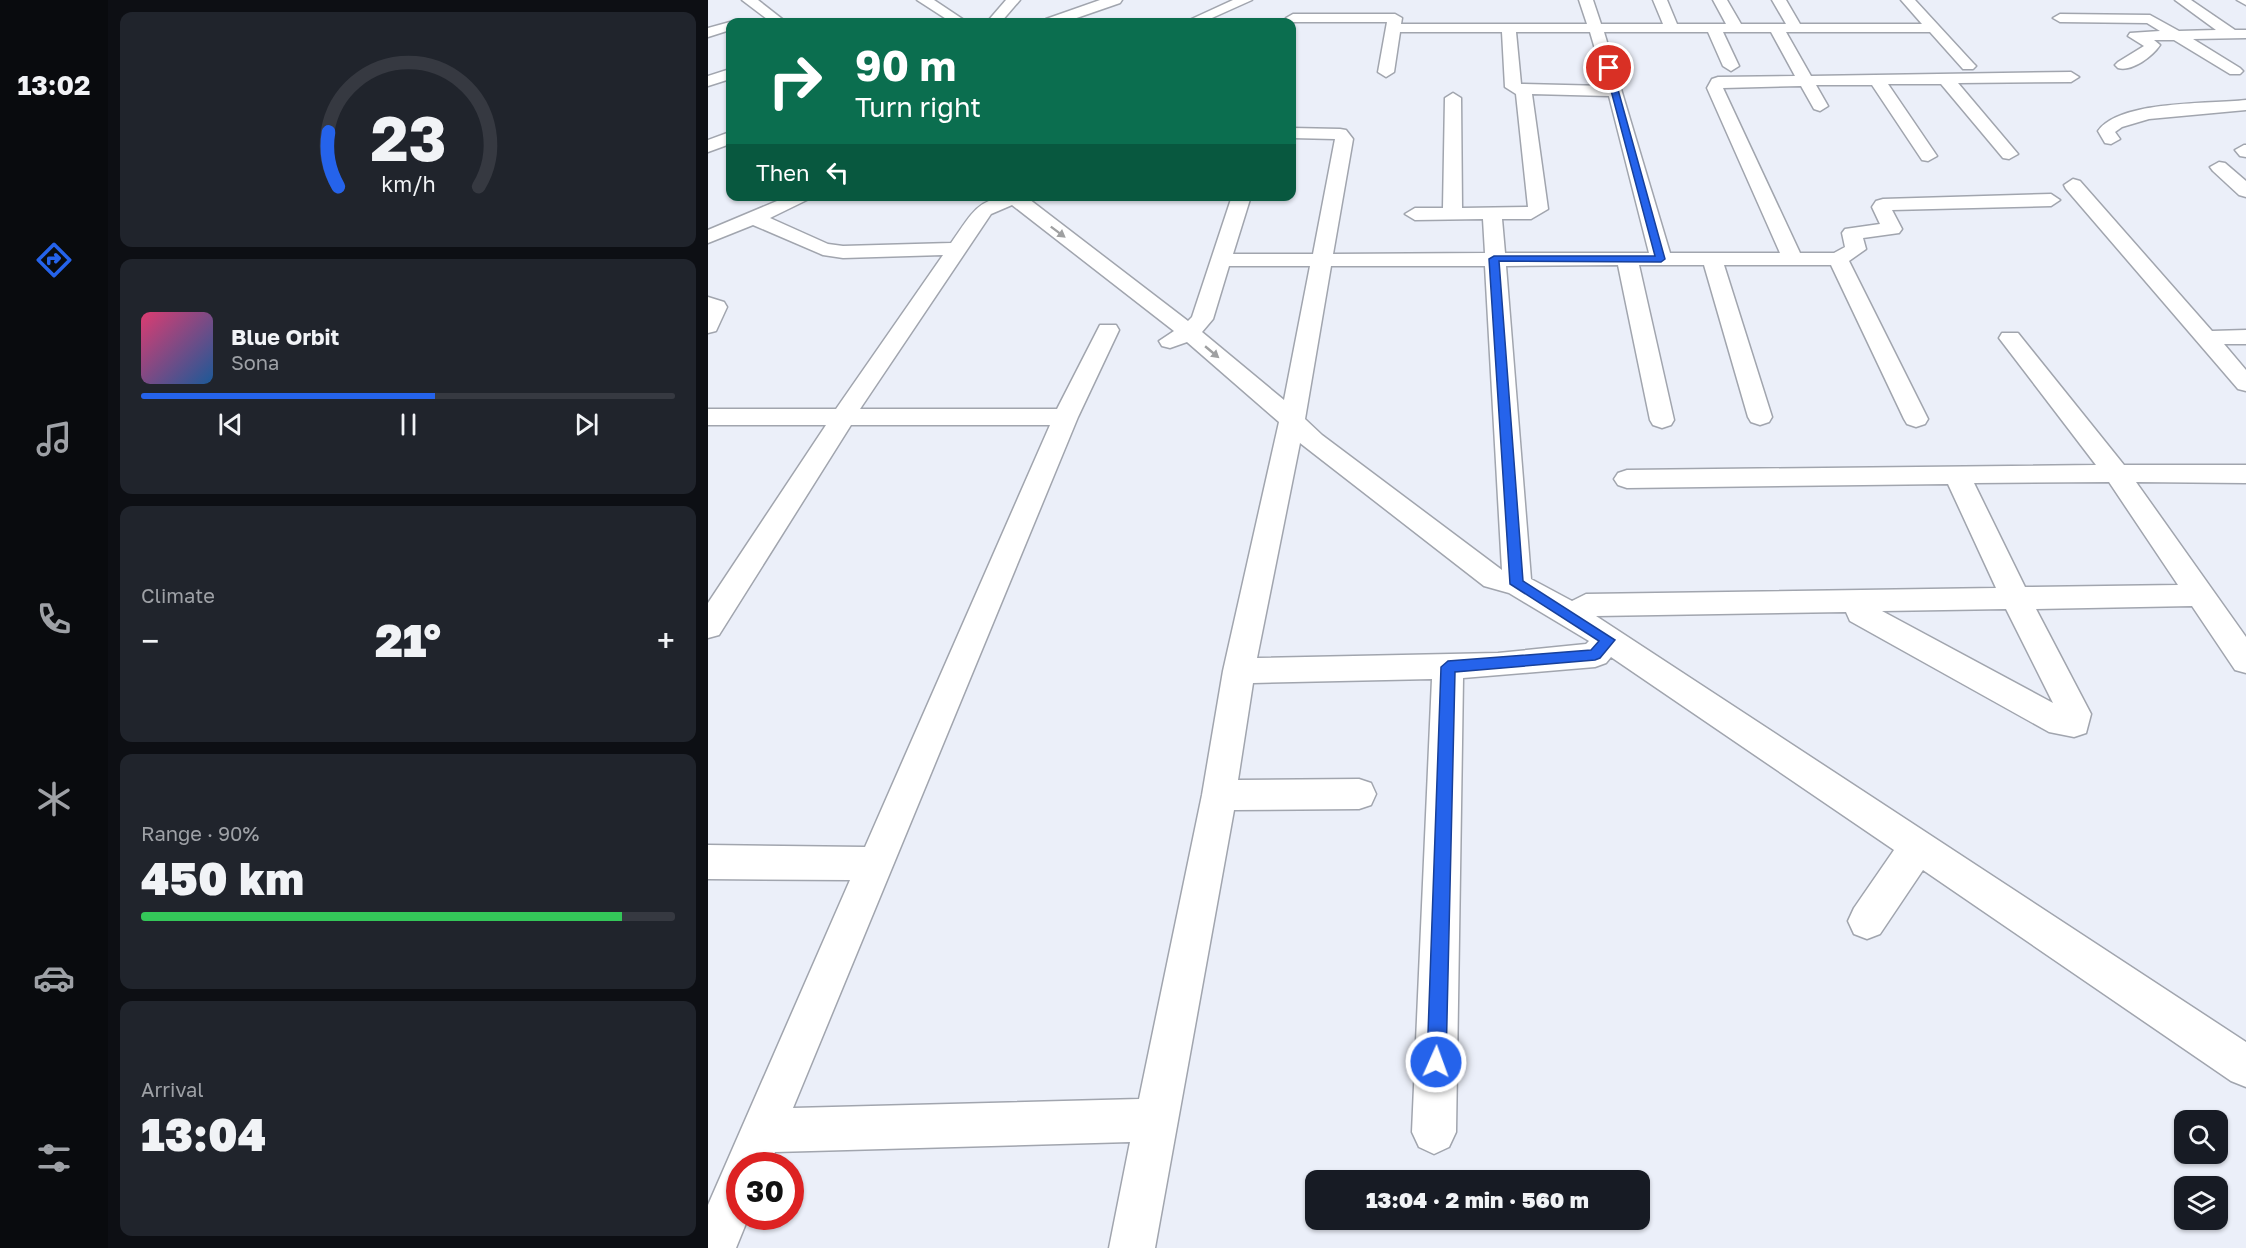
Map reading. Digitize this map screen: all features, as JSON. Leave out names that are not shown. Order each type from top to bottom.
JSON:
[{"type":"street","points":[[749,0],[773,18]]},
{"type":"street","points":[[924,0],[953,18]]},
{"type":"street","points":[[997,18],[1013,0]]},
{"type":"street","points":[[1202,18],[1245,0]]},
{"type":"street","points":[[1293,18],[1298,0]]},
{"type":"street","points":[[1586,0],[1661,259]]},
{"type":"street","points":[[1660,0],[1672,29]]},
{"type":"street","points":[[1720,0],[1736,28]]},
{"type":"street","points":[[1779,0],[1796,28]]},
{"type":"street","points":[[1908,0],[1968,66]]},
{"type":"street","points":[[2182,0],[2241,34]]},
{"type":"street","points":[[1063,18],[1116,1]]},
{"type":"street","points":[[1079,18],[1116,1]]},
{"type":"street","points":[[1296,21],[1395,18],[1386,72]]},
{"type":"street","points":[[2060,18],[2145,18],[2177,34],[2235,71]]},
{"type":"street","points":[[708,33],[726,27]]},
{"type":"street","points":[[1395,28],[1933,28]]},
{"type":"street","points":[[1776,28],[1820,106]]},
{"type":"street","points":[[1509,29],[1513,87],[1524,90],[1609,91]]},
{"type":"street","points":[[1714,29],[1731,66]]},
{"type":"street","points":[[2123,65],[2153,45],[2135,36],[2241,34]]},
{"type":"street","points":[[708,81],[726,75]]},
{"type":"street","points":[[1793,259],[1715,88],[1718,82],[2071,77]]},
{"type":"street","points":[[1947,79],[2009,154]]},
{"type":"street","points":[[1877,80],[1928,156]]},
{"type":"street","points":[[1415,213],[1531,213],[1538,209],[1524,90]]},
{"type":"street","points":[[1452,213],[1453,98]]},
{"type":"street","points":[[2111,139],[2106,130],[2111,124],[2130,116],[2246,105]]},
{"type":"street","points":[[1132,1248],[1219,795],[1239,671],[1298,433],[1320,261],[1344,139],[1340,134],[1296,133]]},
{"type":"street","points":[[708,146],[726,139]]},
{"type":"street","points":[[708,155],[726,148]]},
{"type":"street","points":[[2219,167],[2246,191]]},
{"type":"street","points":[[2073,185],[2246,384]]},
{"type":"street","points":[[1223,261],[1838,259],[1856,249],[1852,232],[1892,229],[1882,205],[2052,200]]},
{"type":"street","points":[[708,237],[794,201]]},
{"type":"street","points":[[708,627],[843,417],[957,249],[984,210],[998,201]]},
{"type":"street","points":[[1004,201],[1180,337],[1298,433],[1494,579],[1517,584],[1575,617],[2246,1066]]},
{"type":"street","points":[[1180,337],[1202,320],[1223,261],[1241,201]]},
{"type":"street","points":[[1492,213],[1517,584]]},
{"type":"street","points":[[754,218],[823,249],[843,252],[957,249]]},
{"type":"street","points":[[1627,259],[1662,420]]},
{"type":"street","points":[[1712,259],[1760,417]]},
{"type":"street","points":[[1838,259],[1916,419]]},
{"type":"street","points":[[708,303],[716,307],[708,326]]},
{"type":"street","points":[[1108,330],[1066,417],[754,1148],[1156,1119]]},
{"type":"street","points":[[2206,338],[2246,337]]},
{"type":"street","points":[[2010,338],[2116,473],[2246,662]]},
{"type":"street","points":[[708,417],[1066,417]]},
{"type":"street","points":[[1627,479],[1958,477],[2116,473],[2246,474]]},
{"type":"street","points":[[1858,602],[1861,613],[2061,723],[2074,724],[2075,714],[2015,597],[1958,477]]},
{"type":"street","points":[[1575,617],[1586,605],[2202,595]]},
{"type":"street","points":[[1239,671],[1498,665],[1595,655],[1608,640]]},
{"type":"street","points":[[1434,1132],[1448,667]]},
{"type":"street","points":[[1219,795],[1359,794]]},
{"type":"street","points":[[1867,921],[1918,846]]},
{"type":"street","points":[[708,862],[874,864]]},
{"type":"street","points":[[713,1248],[726,1217]]},
{"type":"route","points":[[1436,1062],[1448,667],[1498,665],[1595,655],[1608,640],[1575,617],[1517,584],[1494,259],[1661,259],[1609,68]]}]
